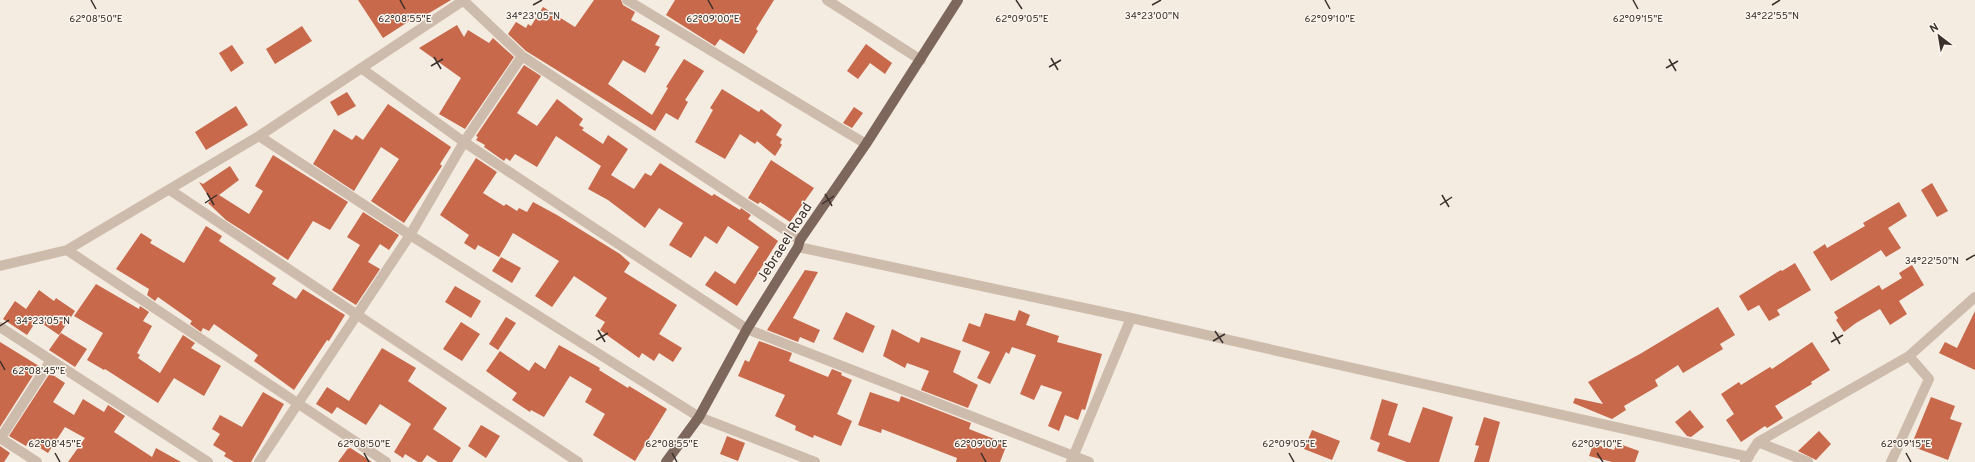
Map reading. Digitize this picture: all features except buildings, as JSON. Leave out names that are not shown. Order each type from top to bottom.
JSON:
[{"type":"main road","name":"Jebraeel Road","points":[[666,462],[699,417],[747,329],[799,243],[921,60],[958,0]]},
{"type":"street","points":[[0,266],[67,250],[170,190],[205,166],[259,136],[464,0],[522,56],[799,243],[1747,460],[1758,442],[1909,356],[1975,296]]},
{"type":"street","points":[[627,0],[866,144]]},
{"type":"street","points":[[827,0],[921,60]]},
{"type":"street","points":[[259,462],[410,235],[464,142],[522,56]]},
{"type":"street","points":[[360,68],[464,142],[747,329],[1072,459],[1089,462]]},
{"type":"street","points":[[259,136],[410,235],[699,417],[815,462]]},
{"type":"street","points":[[170,190],[578,462]]},
{"type":"street","points":[[67,250],[386,462]]},
{"type":"street","points":[[1072,459],[1131,318]]},
{"type":"street","points":[[0,327],[208,462]]},
{"type":"street","points":[[1891,462],[1929,379],[1909,356]]},
{"type":"street","points":[[37,462],[0,439],[51,360]]},
{"type":"street","points":[[1758,442],[1808,462]]}]
